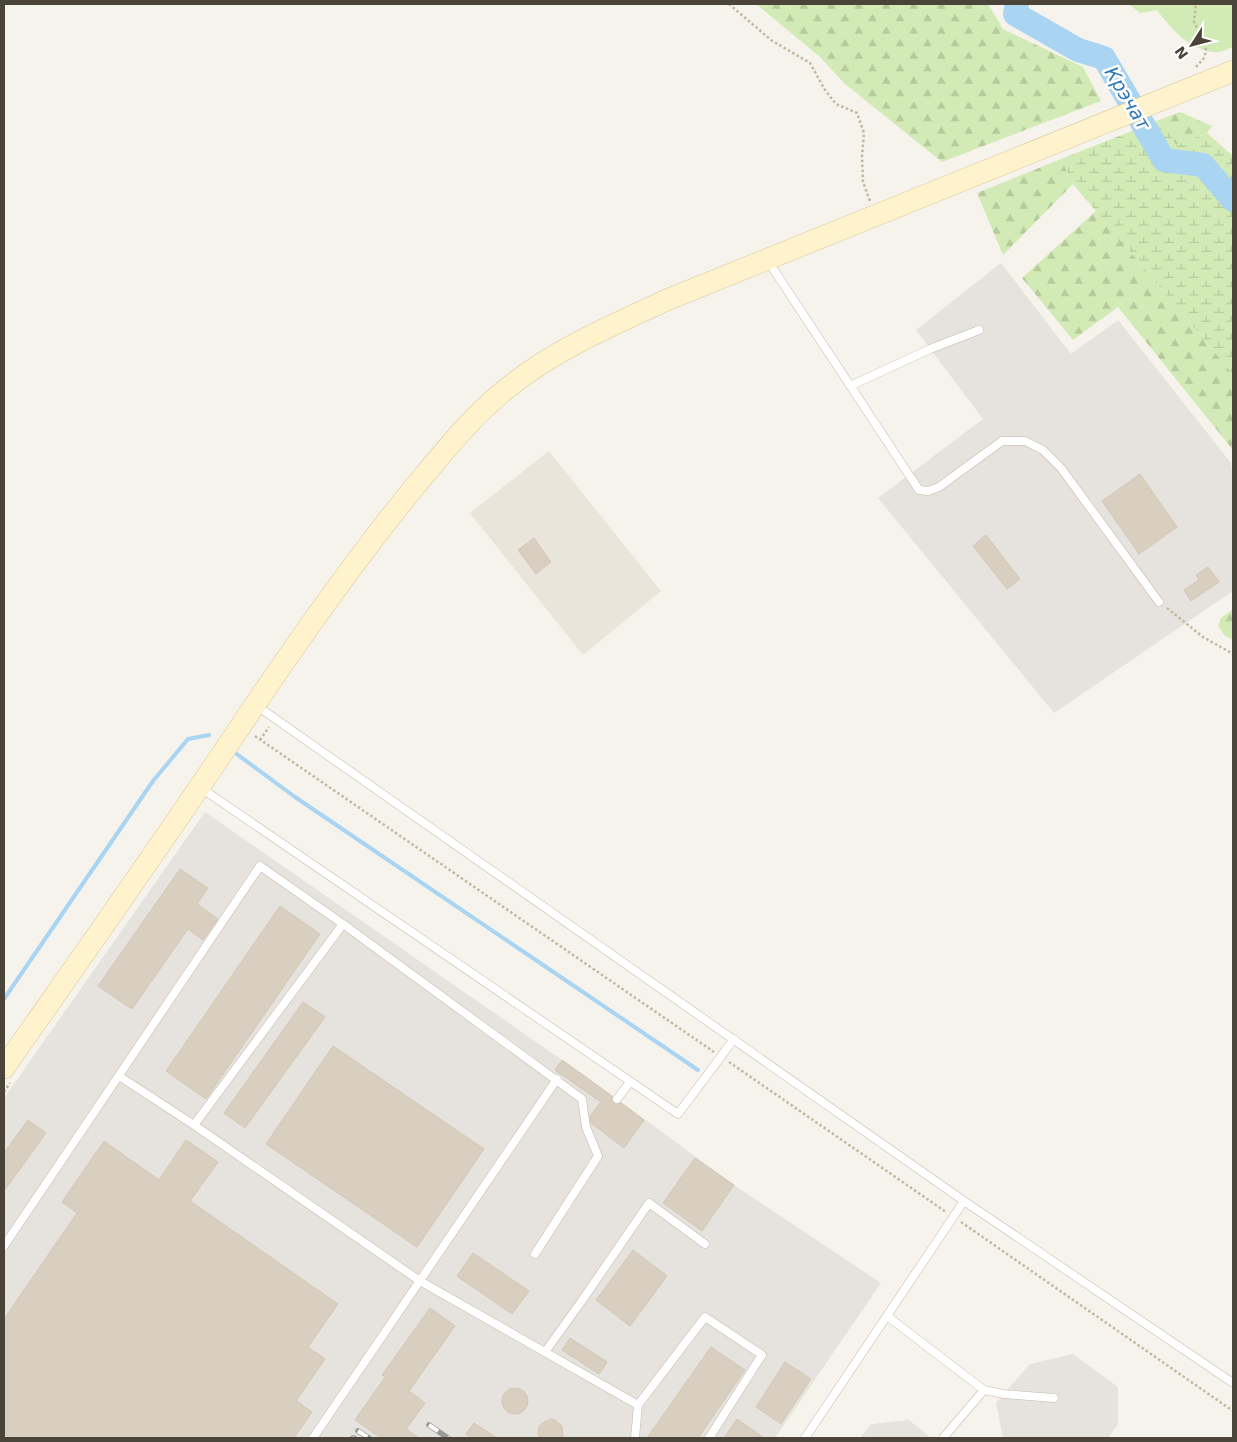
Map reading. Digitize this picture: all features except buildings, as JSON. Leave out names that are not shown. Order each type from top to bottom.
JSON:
[{"type":"street","points":[[4,1068],[200,787],[299,639],[380,529],[456,438],[483,409],[511,384],[592,335],[669,298],[1233,71]]},
{"type":"lane","points":[[767,260],[920,490],[939,487],[1002,441],[1025,441],[1044,450],[1061,468],[1159,602]]},
{"type":"lane","points":[[850,386],[930,349],[978,330]]},
{"type":"lane","points":[[255,705],[964,1201],[1233,1383]]},
{"type":"lane","points":[[200,787],[678,1114],[734,1039]]},
{"type":"lane","points":[[4,1246],[260,866],[343,924],[582,1099],[586,1127],[598,1156],[535,1254]]},
{"type":"lane","points":[[194,1125],[343,924]]},
{"type":"lane","points":[[119,1076],[194,1125],[420,1281],[638,1405]]},
{"type":"lane","points":[[313,1438],[557,1079]]},
{"type":"lane","points":[[617,1099],[630,1082]]},
{"type":"lane","points":[[590,1137],[597,1128]]},
{"type":"lane","points":[[804,1438],[964,1201]]},
{"type":"lane","points":[[545,1352],[649,1203],[705,1244]]},
{"type":"lane","points":[[887,1316],[984,1390],[1004,1394],[1054,1398]]},
{"type":"lane","points":[[635,1438],[638,1405],[705,1317],[762,1355],[709,1438]]},
{"type":"lane","points":[[943,1438],[984,1390]]},
{"type":"path","points":[[729,4],[771,40],[810,63],[825,90],[836,104],[856,113],[864,133],[862,156],[863,182],[876,216]]},
{"type":"path","points":[[1184,90],[1187,78],[1204,58],[1206,51],[1205,42],[1194,22],[1196,4]]},
{"type":"path","points":[[1159,602],[1203,637],[1233,654]]},
{"type":"path","points":[[274,718],[260,740],[1233,1411]]},
{"type":"shaded area","points":[[1001,263],[1071,354],[1118,320],[1231,463],[1233,479],[1233,591],[1054,713],[878,498],[983,419],[916,330]]},
{"type":"shaded area","points":[[549,451],[661,591],[583,655],[470,513]]},
{"type":"shaded area","points":[[205,812],[598,1085],[734,1185],[881,1283],[775,1438],[4,1438],[4,1098]]},
{"type":"shaded area","points":[[1073,1354],[1118,1387],[1118,1424],[1108,1438],[1003,1438],[996,1403],[1030,1364]]},
{"type":"shaded area","points":[[909,1420],[931,1438],[860,1438],[871,1424]]},
{"type":"green space","points":[[756,4],[988,4],[1003,29],[1083,67],[1101,101],[942,162],[844,83],[819,56]]},
{"type":"green space","points":[[1129,4],[1233,4],[1233,47],[1216,52],[1197,47],[1175,31],[1157,10],[1140,13]]},
{"type":"green space","points":[[1180,112],[1212,126],[1207,133],[1176,145],[1162,119]]},
{"type":"green space","points":[[1162,119],[1176,145],[1207,133],[1233,156],[1233,374],[1073,184],[1061,159]]},
{"type":"green space","points":[[1061,159],[1073,184],[1003,255],[977,193]]},
{"type":"green space","points":[[1096,211],[1233,374],[1233,450],[1118,307],[1073,340],[1022,278]]},
{"type":"green space","points":[[1233,609],[1233,640],[1225,636],[1218,626],[1221,618]]},
{"type":"waterway","name":"Крэчат","points":[[1017,4],[1015,14],[1078,50],[1104,58],[1164,160],[1203,165],[1233,200]]},
{"type":"waterway","points":[[4,999],[153,781],[188,739],[209,735]]},
{"type":"waterway","points":[[234,752],[295,797],[698,1070]]},
{"type":"railway","points":[[429,1425],[448,1438]]},
{"type":"railway","points":[[358,1431],[369,1438]]}]
